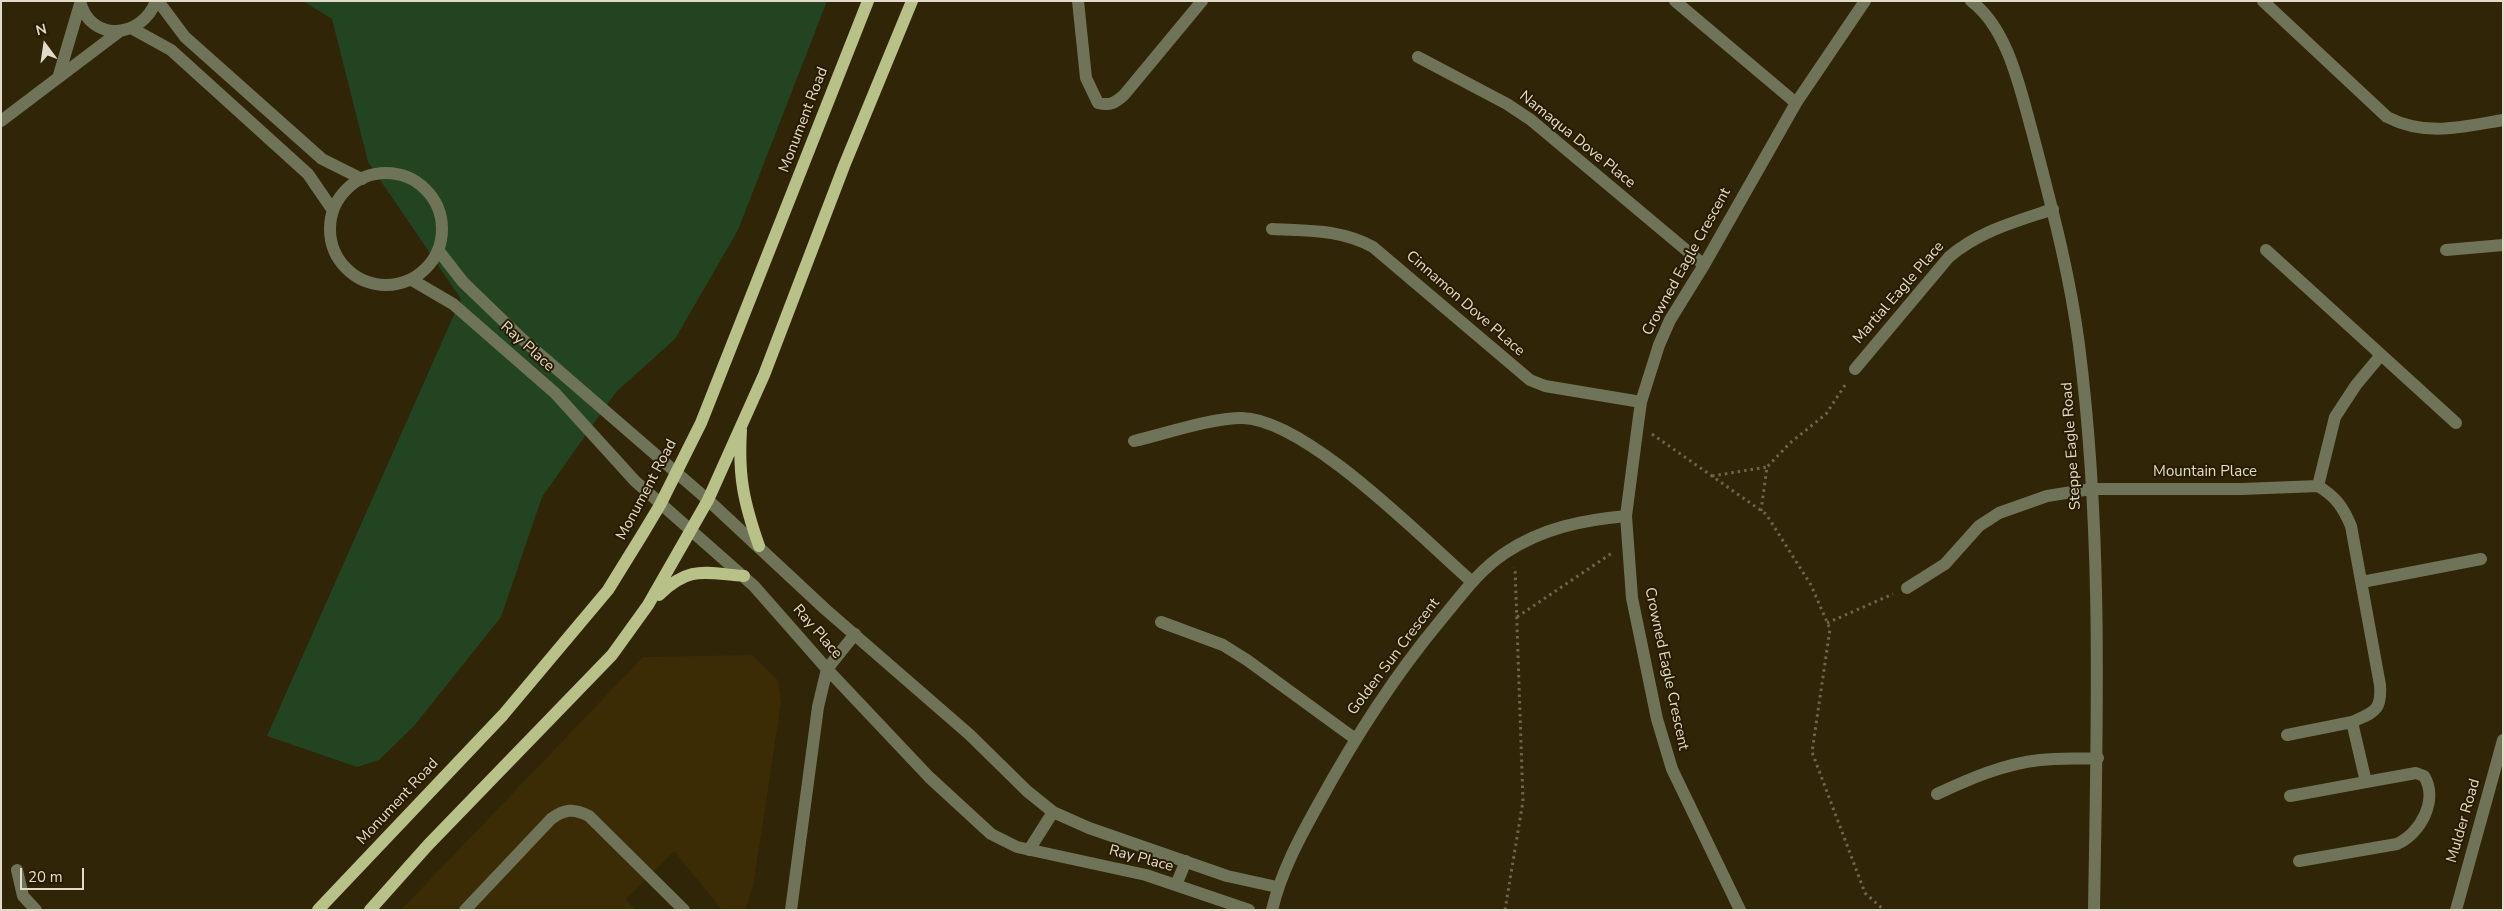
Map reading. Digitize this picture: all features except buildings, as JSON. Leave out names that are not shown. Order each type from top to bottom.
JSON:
[{"type":"main road","name":"Monument Road","points":[[318,910],[503,715],[608,590],[660,505],[701,422],[752,298],[868,1]]},
{"type":"main road","points":[[370,910],[435,838],[612,655],[648,605],[708,500],[742,420],[764,375],[844,166],[912,1]]},
{"type":"main road","points":[[742,420],[739,460],[741,484],[746,509],[758,546]]},
{"type":"main road","points":[[648,605],[674,580],[686,575],[698,573],[744,576]]},
{"type":"street","points":[[1,121],[59,75],[126,30],[144,22],[152,12],[157,1],[185,37],[322,160],[362,178]]},
{"type":"street","points":[[1078,1],[1086,78],[1098,103],[1107,105],[1116,103],[1124,95],[1202,1]]},
{"type":"street","points":[[1675,1],[1796,103]]},
{"type":"street","name":"Crowned Eagle Crescent","points":[[1740,910],[1672,770],[1664,745],[1632,598],[1626,516],[1641,402],[1659,345],[1670,320],[1796,103],[1865,1]]},
{"type":"street","name":"Steppe Eagle Road","points":[[1971,1],[1995,28],[2016,76],[2053,209],[2079,343],[2091,489],[2098,758],[2094,910]]},
{"type":"street","points":[[2263,1],[2388,117],[2404,125],[2425,130],[2503,120]]},
{"type":"street","points":[[80,3],[86,15],[95,25],[107,30],[126,30],[172,50],[308,174],[332,210]]},
{"type":"street","points":[[59,75],[80,3]]},
{"type":"street","name":"Namaqua Dove Place","points":[[1418,56],[1507,104],[1531,120],[1704,264]]},
{"type":"street","points":[[391,173],[408,177],[424,187],[435,201],[442,218],[442,236],[438,250],[427,268],[412,280],[393,286],[374,285],[356,278],[341,265],[332,248],[329,229],[332,210],[342,193],[362,178],[373,174],[391,173]]},
{"type":"street","name":"Martial Eagle Place","points":[[1855,369],[1948,257],[1961,246],[1984,232],[2053,209]]},
{"type":"street","name":"Cinnamon Dove PLace","points":[[1272,229],[1333,232],[1355,237],[1373,247],[1530,380],[1545,386],[1641,402]]},
{"type":"street","points":[[2446,250],[2503,245]]},
{"type":"street","name":"Ray Place","points":[[438,250],[463,282],[521,338],[708,500],[854,634],[970,735],[1027,791],[1053,812],[1089,828],[1227,876],[1277,887]]},
{"type":"street","points":[[2266,250],[2456,423]]},
{"type":"street","name":"Ray Place","points":[[412,280],[453,304],[555,393],[635,481],[660,505],[744,576],[827,669],[929,777],[991,834],[1017,847],[1146,876],[1249,910]]},
{"type":"street","points":[[2287,736],[2352,722],[2375,712],[2379,705],[2381,696],[2351,526],[2344,508],[2333,495],[2318,486],[2335,417],[2356,385],[2381,355]]},
{"type":"street","points":[[1134,441],[1225,419],[1243,418],[1262,421],[1295,435],[1346,470],[1470,581]]},
{"type":"street","name":"Mountain Place","points":[[1907,588],[1945,564],[1979,526],[1999,513],[2047,496],[2091,489],[2242,489],[2318,486]]},
{"type":"street","name":"Golden Sun Crescent","points":[[1272,910],[1277,887],[1299,838],[1354,738],[1412,655],[1470,581],[1514,548],[1537,535],[1569,523],[1626,516]]},
{"type":"street","points":[[2362,582],[2481,559]]},
{"type":"street","points":[[1161,622],[1222,645],[1239,655],[1354,738]]},
{"type":"street","points":[[791,910],[818,707],[827,669],[854,634]]},
{"type":"street","points":[[2352,722],[2366,782]]},
{"type":"street","name":"Mulder Road","points":[[2456,910],[2503,740]]},
{"type":"street","points":[[1937,794],[2010,765],[2040,760],[2098,758]]},
{"type":"street","points":[[2290,796],[2416,773],[2424,776],[2430,790],[2421,823],[2416,831],[2397,844],[2299,861]]},
{"type":"street","points":[[465,910],[551,818],[560,812],[570,809],[589,816],[684,910]]},
{"type":"street","points":[[1029,850],[1053,812]]},
{"type":"street","points":[[1176,885],[1186,861]]},
{"type":"street","points":[[17,870],[23,896],[36,910]]},
{"type":"path","points":[[1761,511],[1768,467],[1790,443],[1826,414],[1855,369]]},
{"type":"path","points":[[1638,424],[1766,514],[1810,585],[1830,629],[1812,752],[1865,893],[1884,910]]},
{"type":"path","points":[[1712,476],[1768,467]]},
{"type":"path","points":[[1517,617],[1628,542]]},
{"type":"path","points":[[1505,910],[1523,801],[1514,548]]},
{"type":"path","points":[[1827,622],[1907,588]]},
{"type":"shaded area","points":[[752,655],[778,680],[781,703],[753,887],[745,910],[722,910],[674,851],[626,899],[635,910],[401,910],[643,657]]},
{"type":"green space","points":[[303,1],[827,1],[738,230],[675,339],[616,392],[542,497],[501,617],[414,726],[379,760],[357,767],[267,736],[461,299],[368,162],[332,19]]}]
